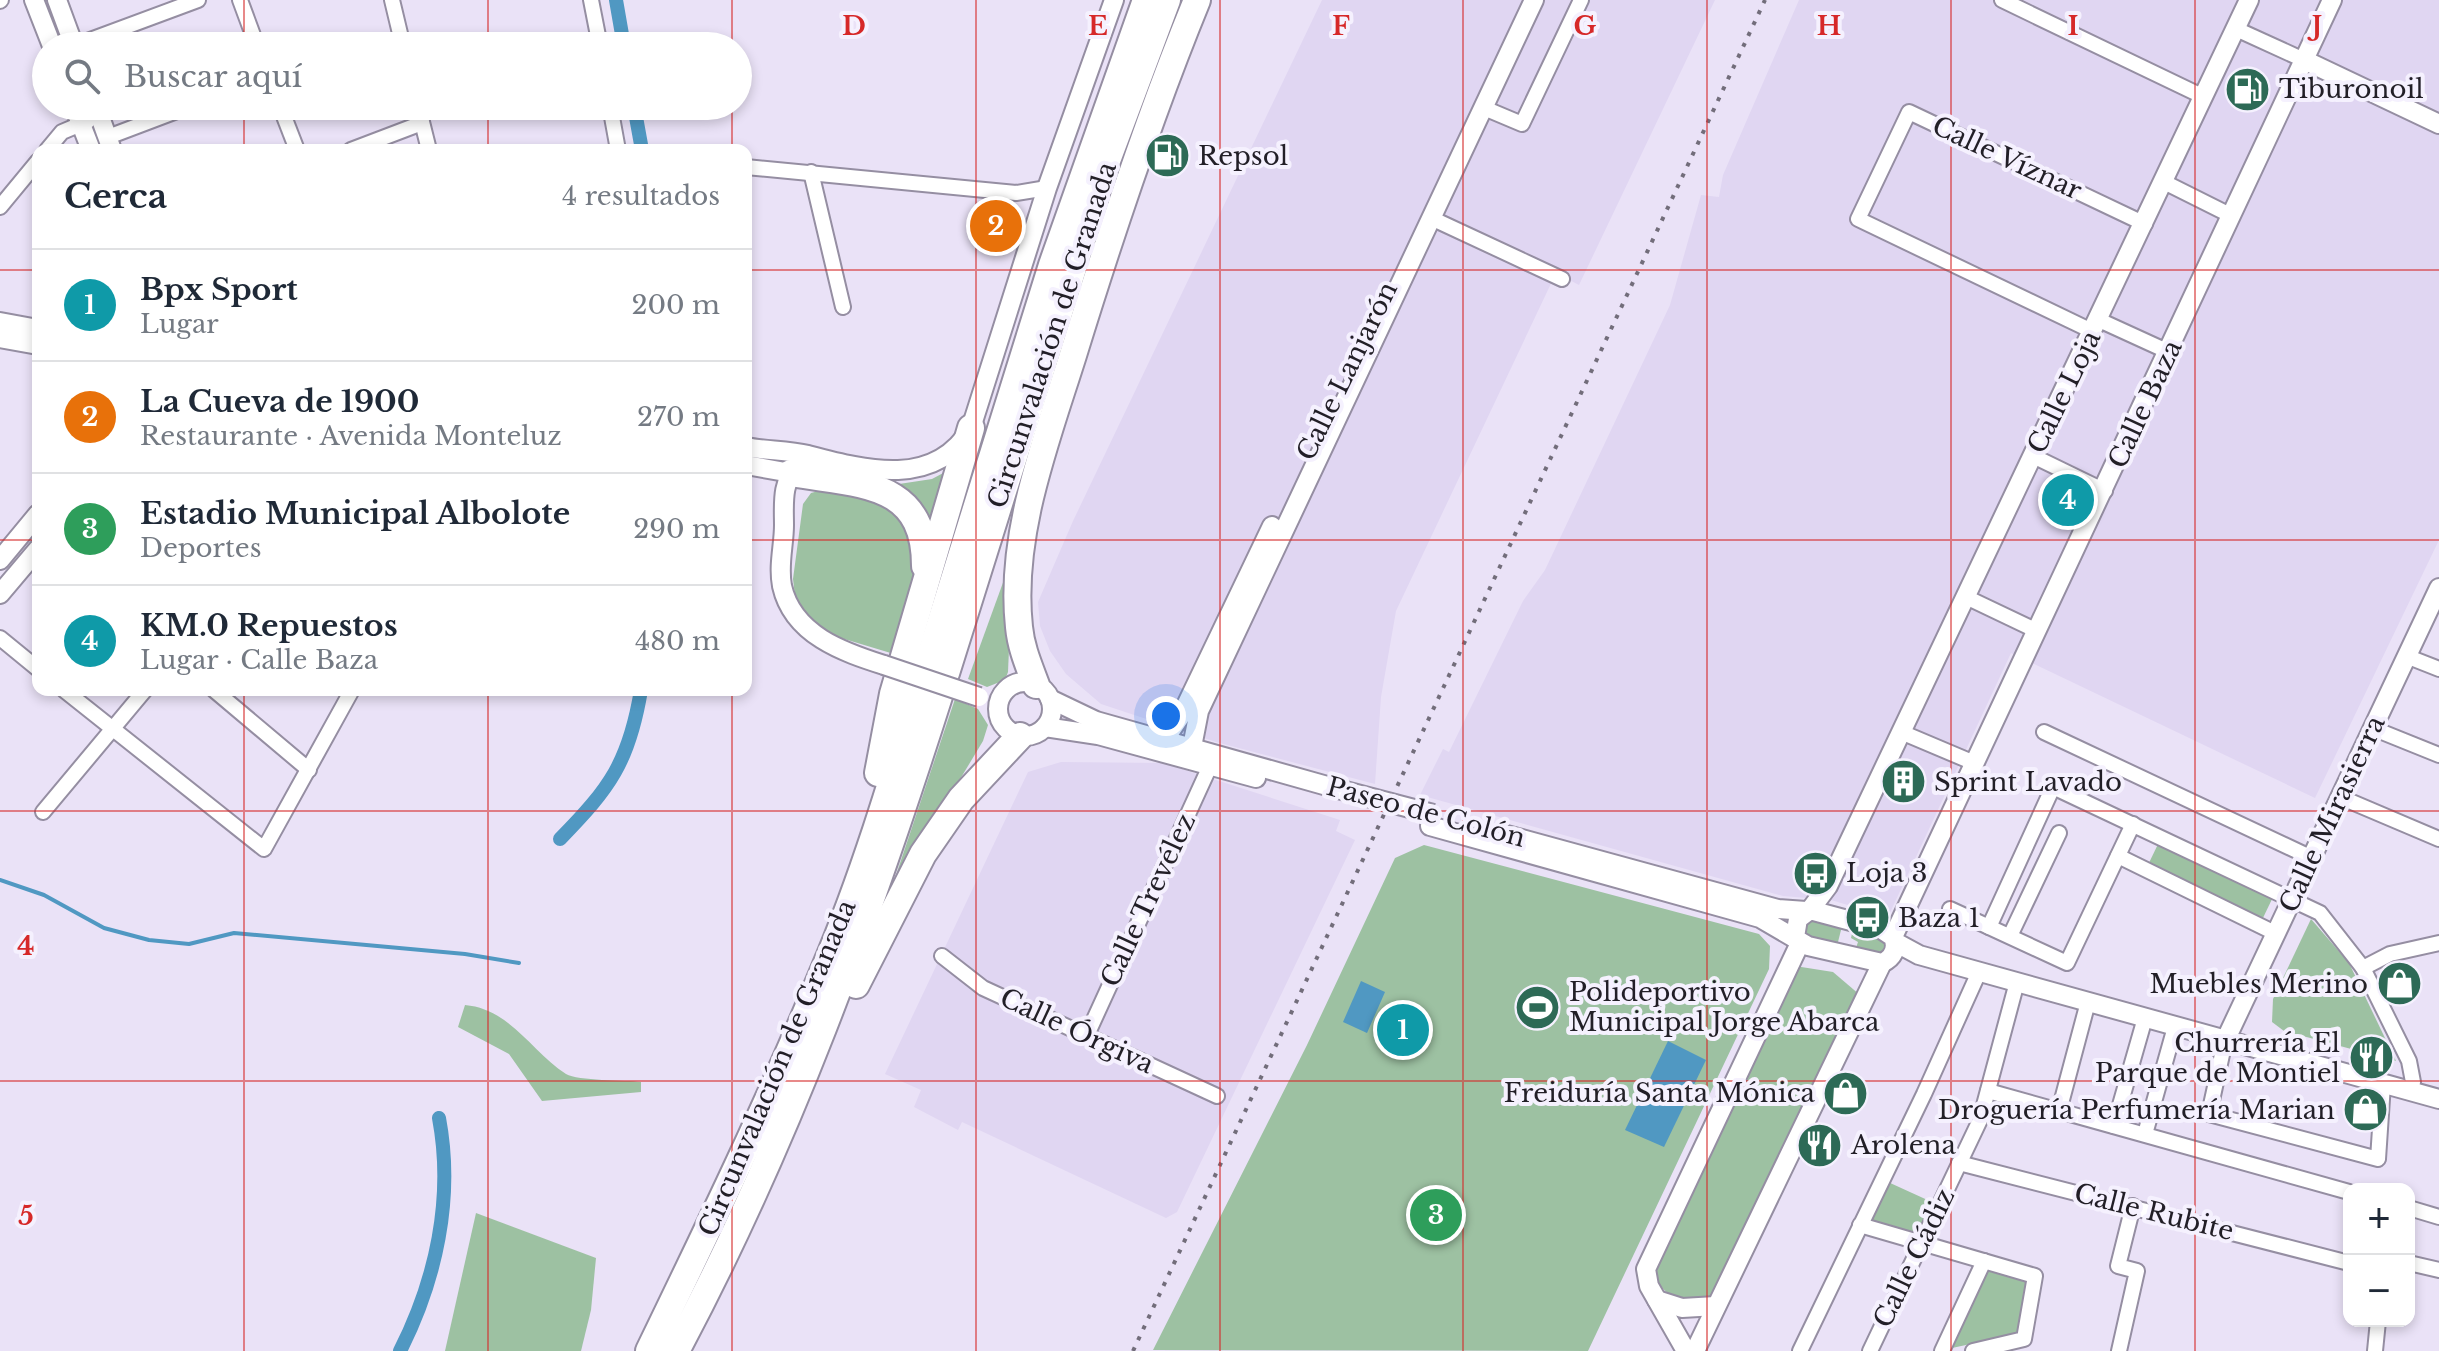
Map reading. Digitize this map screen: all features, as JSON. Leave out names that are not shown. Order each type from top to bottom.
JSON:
[{"type":"highway","name":"Circunvalación de Granada","points":[[656,1351],[746,1212],[863,925],[1052,265],[1146,0]]},
{"type":"highway","name":"Circunvalación de Granada","points":[[656,1351],[825,968],[890,786],[933,680],[1105,166],[1167,0]]},
{"type":"highway","points":[[1043,692],[1022,649],[1018,625],[1023,532],[1055,413],[1128,177],[1197,0]]},
{"type":"highway","points":[[825,968],[827,937],[864,826],[893,694],[971,428]]},
{"type":"highway","points":[[788,473],[822,470],[898,497],[919,525],[925,553],[925,578]]},
{"type":"highway","points":[[806,1071],[825,1048],[923,854],[961,799],[1020,736]]},
{"type":"street","points":[[34,0],[47,32]]},
{"type":"street","points":[[57,0],[69,32]]},
{"type":"street","points":[[112,32],[198,0]]},
{"type":"street","points":[[240,0],[252,32]]},
{"type":"street","points":[[392,0],[400,32]]},
{"type":"street","points":[[591,0],[597,32]]},
{"type":"street","points":[[999,701],[884,665],[830,644],[809,631],[793,613],[782,587],[780,557],[788,473],[810,455],[822,470],[903,471],[929,466],[959,448],[971,428],[1047,188],[1114,0]]},
{"type":"street","name":"Calle Lanjarón","points":[[1165,739],[1187,705],[1523,0]]},
{"type":"street","name":"Calle Lanjarón","points":[[1192,747],[1199,711],[1534,0]]},
{"type":"street","points":[[1484,108],[1522,124],[1581,0]]},
{"type":"street","points":[[2002,0],[2204,97]]},
{"type":"street","name":"Calle Loja","points":[[1686,1351],[1649,1286],[1646,1269],[1798,940],[1798,919],[1828,886],[1968,598],[2249,0]]},
{"type":"street","name":"Calle Baza","points":[[1695,1351],[1890,950],[1972,762],[2105,491],[2332,0]]},
{"type":"street","points":[[2236,29],[2439,124]]},
{"type":"street","name":"Calle Víznar","points":[[2096,326],[1858,219],[1909,112],[2145,224]]},
{"type":"street","points":[[52,144],[73,120]]},
{"type":"street","points":[[80,120],[89,144]]},
{"type":"street","points":[[101,120],[110,144],[161,120]]},
{"type":"street","points":[[285,120],[295,144]]},
{"type":"street","points":[[421,120],[427,144]]},
{"type":"street","points":[[613,120],[617,144]]},
{"type":"street","points":[[367,144],[422,123]]},
{"type":"street","points":[[752,167],[1016,193],[1047,188]]},
{"type":"street","points":[[0,207],[32,168]]},
{"type":"street","points":[[811,172],[843,307]]},
{"type":"street","points":[[2164,182],[2232,216]]},
{"type":"street","points":[[1431,218],[1562,279]]},
{"type":"street","points":[[0,322],[32,328]]},
{"type":"street","points":[[2096,326],[2169,352]]},
{"type":"street","points":[[0,338],[32,344]]},
{"type":"street","points":[[752,451],[788,473]]},
{"type":"street","points":[[2033,456],[2105,491]]},
{"type":"street","points":[[752,466],[788,473]]},
{"type":"street","points":[[15,576],[1,555],[32,522]]},
{"type":"street","points":[[22,534],[32,543]]},
{"type":"street","points":[[0,594],[32,555]]},
{"type":"street","name":"Calle Mirasierra","points":[[2225,1041],[2439,588]]},
{"type":"street","points":[[1968,598],[2035,630]]},
{"type":"street","points":[[0,638],[32,664]]},
{"type":"street","points":[[2406,656],[2439,669]]},
{"type":"street","points":[[1027,682],[1043,692],[1051,714],[1045,727],[1029,736],[1020,736],[1005,727],[998,710],[999,701],[1010,687],[1027,682]]},
{"type":"street","name":"Paseo de Colón","points":[[1043,692],[1096,721],[1192,747],[1344,796],[1778,909],[1808,910],[1881,929],[1890,950],[1798,940],[1760,918],[1432,820]]},
{"type":"street","points":[[71,696],[264,849],[349,696]]},
{"type":"street","points":[[43,812],[140,696]]},
{"type":"street","points":[[221,696],[309,770]]},
{"type":"street","name":"Paseo de Colón","points":[[1045,727],[1098,735],[1210,766],[1344,796]]},
{"type":"street","points":[[2372,728],[2439,755]]},
{"type":"street","points":[[1901,732],[1972,762]]},
{"type":"street","points":[[2044,732],[2312,858]]},
{"type":"street","name":"Calle Trevélez","points":[[1087,1035],[1210,766]]},
{"type":"street","points":[[1989,927],[2053,787],[2320,913],[2363,968],[2409,1061],[2413,1082],[2410,1092]]},
{"type":"street","points":[[2340,797],[2439,839]]},
{"type":"street","points":[[1950,909],[2067,963],[2133,824]]},
{"type":"street","points":[[2010,936],[2059,833]]},
{"type":"street","points":[[2118,856],[2277,934]]},
{"type":"street","points":[[2363,968],[2390,954],[2439,943]]},
{"type":"street","points":[[1890,950],[1919,955],[2438,1099],[2439,1118]]},
{"type":"street","name":"Calle Órgiva","points":[[942,956],[983,988],[1217,1096]]},
{"type":"street","points":[[1800,1351],[1979,972]]},
{"type":"street","name":"Calle Cádiz","points":[[1870,1351],[1980,1120],[2017,982]]},
{"type":"street","points":[[2059,1111],[2088,1002]]},
{"type":"street","points":[[2114,1126],[2145,1018]]},
{"type":"street","points":[[2145,1134],[2175,1027]]},
{"type":"street","points":[[2225,1041],[2209,1114],[2378,1159],[2383,1084]]},
{"type":"street","points":[[1988,1091],[2343,1190]]},
{"type":"street","name":"Calle Rubite","points":[[1959,1163],[2343,1261]]},
{"type":"street","points":[[2119,1351],[2137,1271],[2118,1266],[2133,1206]]},
{"type":"street","points":[[2415,1210],[2439,1217]]},
{"type":"street","points":[[1860,1225],[2035,1276],[2024,1339],[1973,1351]]},
{"type":"street","points":[[1942,1351],[1984,1261]]},
{"type":"street","points":[[2415,1264],[2439,1270]]},
{"type":"street","points":[[1657,1300],[1682,1308],[1716,1306]]},
{"type":"street","points":[[2375,1351],[2377,1327]]},
{"type":"shaded area","points":[[1322,0],[1715,0],[1579,285],[1556,273],[1396,611],[1381,697],[1375,784],[1216,742],[1101,704],[1066,674],[1050,651],[1040,626],[1038,602],[1073,521]]},
{"type":"shaded area","points":[[1799,0],[2439,0],[2439,540],[2315,798],[2011,653],[1888,917],[1831,900],[1783,896],[1420,795],[1443,749],[1449,752],[1523,601],[1545,570],[1670,305],[1701,195],[1719,197],[1723,175]]},
{"type":"shaded area","points":[[1061,762],[1163,763],[1340,820],[1336,831],[1355,840],[1177,1212],[1166,1218],[962,1122],[958,1130],[914,1107],[921,1090],[885,1074],[1028,772]]},
{"type":"green space","points":[[947,471],[931,525],[925,509],[899,484],[932,479]]},
{"type":"green space","points":[[822,490],[882,500],[903,517],[912,534],[914,575],[894,654],[831,635],[815,625],[795,596],[793,579],[803,504],[811,493]]},
{"type":"green space","points":[[1013,555],[1008,672],[1005,680],[987,687],[968,679]]},
{"type":"green space","points":[[955,699],[978,709],[988,725],[983,741],[888,899]]},
{"type":"green space","points":[[2160,840],[2274,895],[2261,922],[2147,867]]},
{"type":"green space","points":[[1424,845],[1759,934],[1770,946],[1769,969],[1588,1351],[1153,1350],[1307,1045],[1395,858]]},
{"type":"green space","points":[[1812,918],[1842,926],[1837,946],[1807,936],[1805,922]]},
{"type":"green space","points":[[2311,919],[2349,963],[2396,1061],[2284,1031],[2272,1022],[2273,999]]},
{"type":"green space","points":[[1853,929],[1879,936],[1886,944],[1884,952],[1855,951],[1858,942],[1851,938]]},
{"type":"green space","points":[[1795,966],[1833,972],[1860,995],[1713,1302],[1686,1302],[1670,1295],[1653,1274]]},
{"type":"green space","points":[[465,1005],[495,1014],[566,1074],[641,1082],[641,1092],[542,1101],[509,1054],[458,1027]]},
{"type":"green space","points":[[1888,1182],[1934,1203],[1918,1235],[1871,1220]]},
{"type":"green space","points":[[476,1213],[596,1258],[591,1310],[581,1351],[445,1351]]},
{"type":"green space","points":[[1988,1271],[2029,1283],[2017,1334],[1952,1348]]},
{"type":"water","points":[[1361,981],[1385,992],[1367,1033],[1343,1022]]},
{"type":"water","points":[[1668,1041],[1706,1060],[1664,1147],[1625,1130]]},
{"type":"waterway","points":[[616,0],[622,32]]},
{"type":"waterway","points":[[637,120],[641,144]]},
{"type":"waterway","points":[[560,839],[592,804],[615,772],[630,736],[640,696]]},
{"type":"waterway","points":[[0,880],[44,895],[104,928],[149,940],[189,944],[234,933],[465,954],[519,963]]},
{"type":"waterway","points":[[400,1351],[423,1296],[439,1238],[444,1178],[439,1118]]},
{"type":"railway","points":[[1133,1351],[1765,0]]},
{"type":"place","name":"Tiburonoil","points":[[2248,89]]},
{"type":"place","name":"Repsol","points":[[1167,156]]},
{"type":"place","name":"La Cueva de 1900","points":[[996,226]]},
{"type":"place","name":"KM.0 Repuestos","points":[[2068,500]]},
{"type":"place","name":"Sprint Lavado","points":[[1903,782]]},
{"type":"place","name":"Loja 3","points":[[1815,873]]},
{"type":"place","name":"Baza 1","points":[[1867,918]]},
{"type":"place","name":"Muebles Merino","points":[[2399,984]]},
{"type":"place","name":"Polideportivo Municipal Jorge Abarca","points":[[1538,1007]]},
{"type":"place","name":"Bpx Sport","points":[[1403,1030]]},
{"type":"place","name":"Churrería El Parque de Montiel","points":[[2371,1058]]},
{"type":"place","name":"Freiduría Santa Mónica","points":[[1846,1093]]},
{"type":"place","name":"Droguería Perfumería Marian","points":[[2366,1110]]},
{"type":"place","name":"Arolena","points":[[1820,1145]]},
{"type":"place","name":"Estadio Municipal Albolote","points":[[1436,1215]]}]
